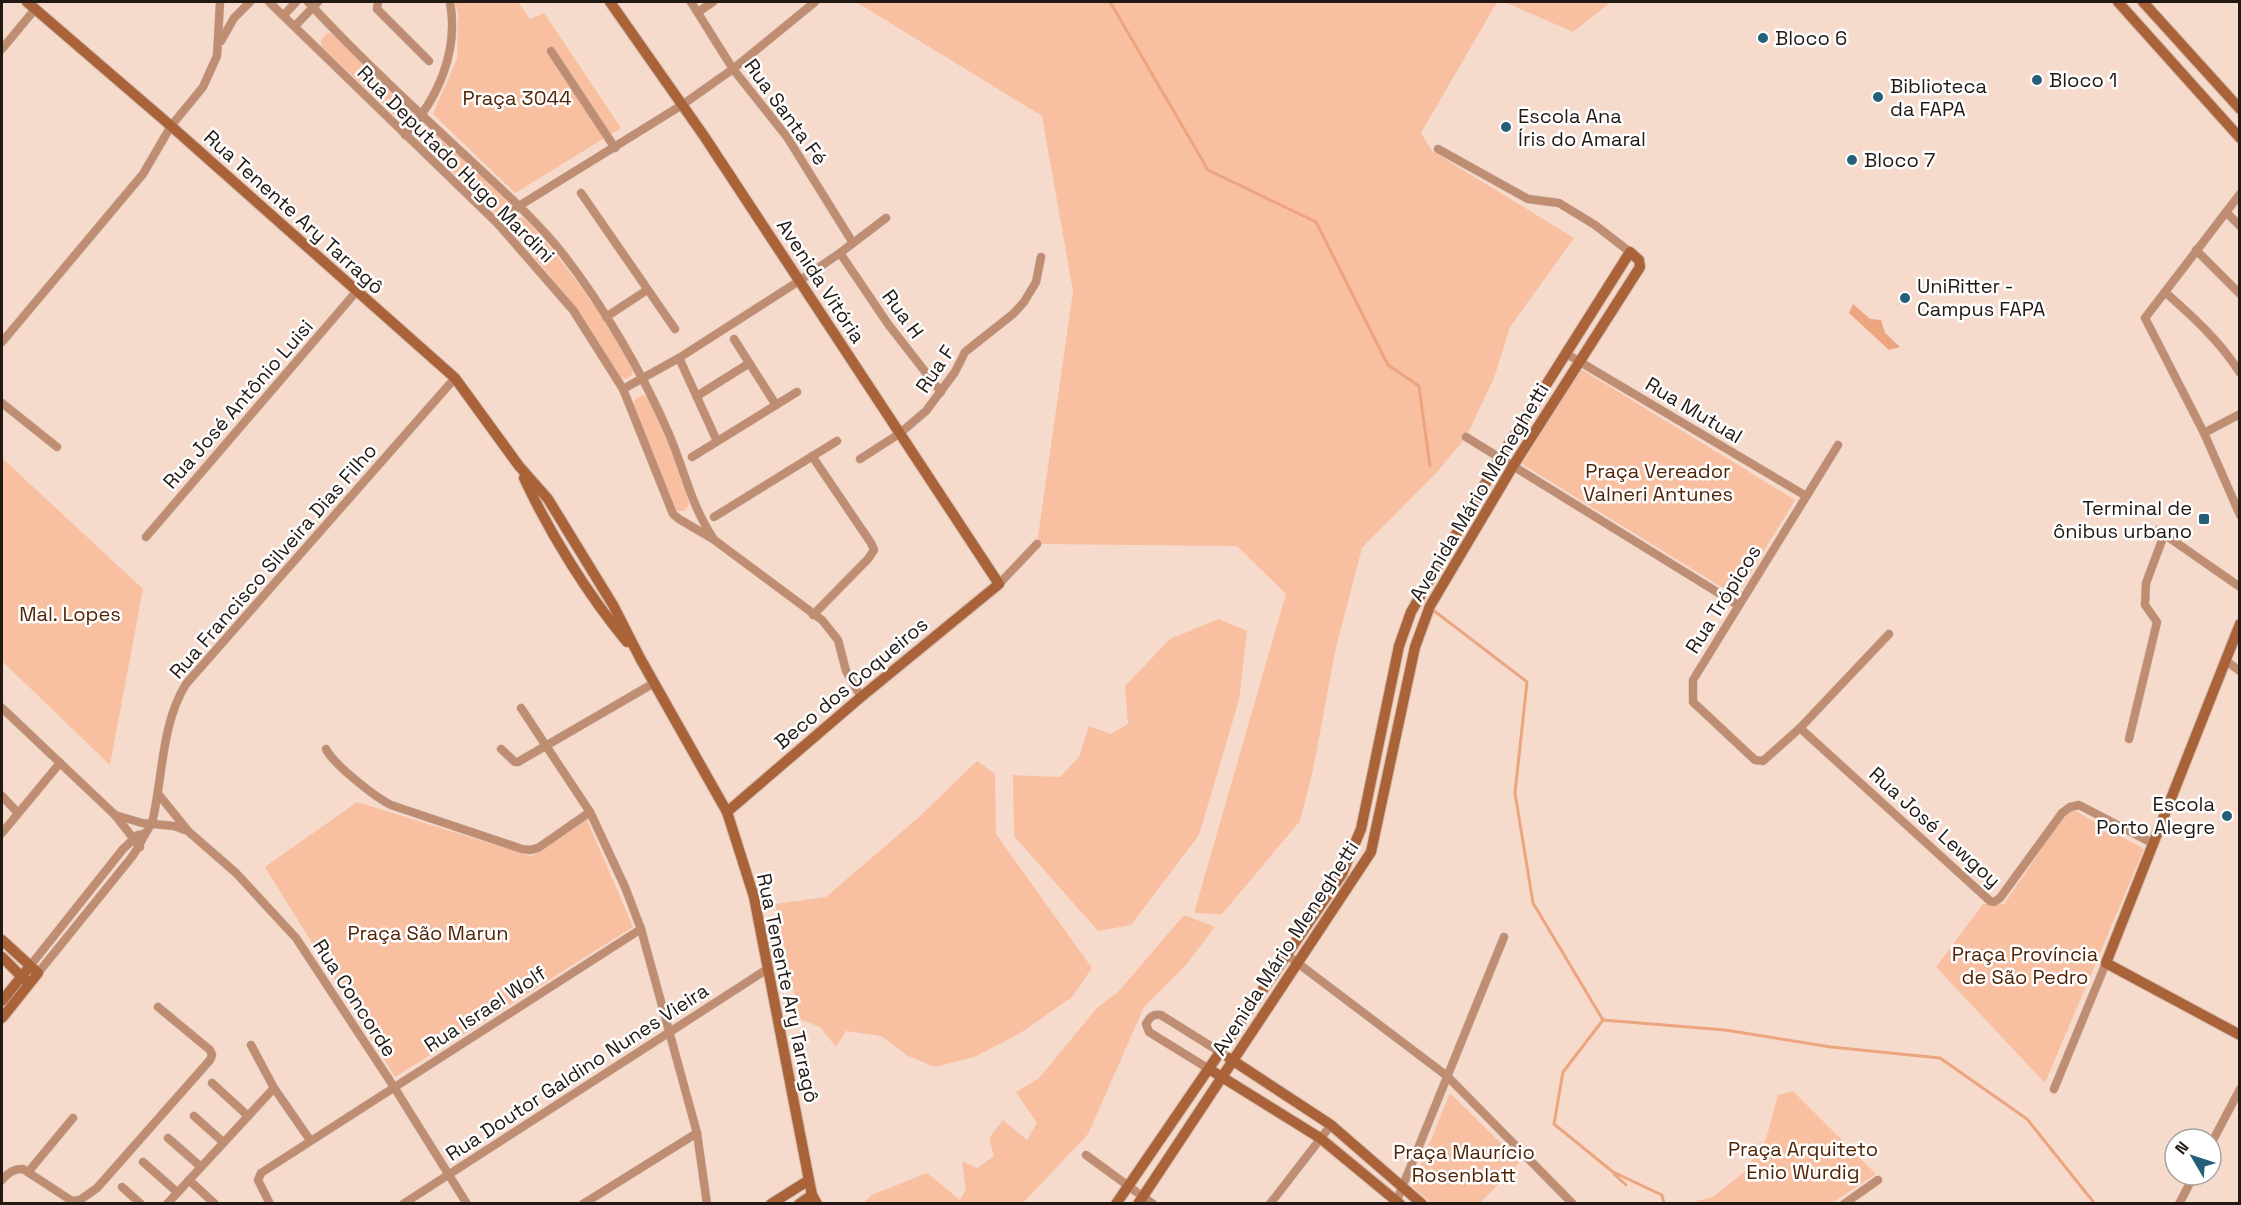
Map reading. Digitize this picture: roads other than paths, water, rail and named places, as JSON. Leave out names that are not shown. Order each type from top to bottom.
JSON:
[{"type":"street","points":[[2,342],[143,174],[171,126],[203,87],[214,65],[219,45],[220,2]]},
{"type":"street","points":[[219,45],[234,18],[250,2]]},
{"type":"street","name":"Rua Deputado Hugo Mardini","points":[[269,2],[498,224],[573,310],[623,389],[649,450],[670,509],[676,517],[713,539],[822,620],[838,640],[846,670],[861,696]]},
{"type":"street","points":[[284,15],[296,2]]},
{"type":"street","points":[[378,2],[377,9],[429,61]]},
{"type":"street","points":[[405,135],[423,115],[448,59],[452,41],[450,2]]},
{"type":"street","name":"Avenida Vitória","points":[[610,2],[682,105],[999,584]]},
{"type":"street","name":"Rua Santa Fé","points":[[691,2],[733,69],[788,137],[853,243]]},
{"type":"street","points":[[698,12],[713,2]]},
{"type":"street","points":[[498,224],[519,206],[682,105],[733,69],[815,2]]},
{"type":"street","points":[[2118,2],[2240,138]]},
{"type":"street","points":[[2143,2],[2240,109]]},
{"type":"street","points":[[295,26],[313,3]]},
{"type":"street","name":"Rua Deputado Hugo Mardini","points":[[313,3],[423,115],[519,206],[562,254],[606,317],[642,379],[671,439],[694,506],[713,539]]},
{"type":"street","points":[[2,49],[32,5]]},
{"type":"street","name":"Rua Tenente Ary Tarragô","points":[[32,5],[455,378],[519,466],[548,499],[613,604],[640,658],[727,812],[754,897],[809,1180],[815,1199]]},
{"type":"street","points":[[551,51],[615,148]]},
{"type":"street","points":[[1438,149],[1528,199],[1559,203],[1595,225],[1630,252]]},
{"type":"street","points":[[581,193],[675,329]]},
{"type":"street","points":[[2240,195],[2145,318],[2204,433],[2240,515]]},
{"type":"street","points":[[2226,212],[2240,226]]},
{"type":"street","points":[[623,389],[679,358],[799,281],[886,218]]},
{"type":"street","points":[[2196,250],[2240,294]]},
{"type":"street","name":"Avenida Mário Meneghetti","points":[[1116,1203],[1342,874],[1361,829],[1399,646],[1411,612],[1500,458],[1630,252],[1639,260],[1640,267],[1513,466],[1430,606],[1415,647],[1371,852],[1140,1200]]},
{"type":"street","name":"Rua H","points":[[840,253],[888,324],[941,392]]},
{"type":"street","name":"Rua F","points":[[860,459],[899,434],[927,411],[965,352],[1013,314],[1024,302],[1036,282],[1041,257]]},
{"type":"street","points":[[606,317],[647,290]]},
{"type":"street","name":"Rua José Antônio Luisi","points":[[146,537],[356,292]]},
{"type":"street","points":[[2165,292],[2190,314],[2231,358],[2240,373]]},
{"type":"street","points":[[734,339],[776,405]]},
{"type":"street","name":"Rua Mutual","points":[[1565,352],[1806,496]]},
{"type":"street","points":[[679,358],[717,441]]},
{"type":"street","points":[[696,396],[748,364]]},
{"type":"street","name":"Rua Francisco Silveira Dias Filho","points":[[153,823],[171,718],[176,702],[186,684],[455,378]]},
{"type":"street","points":[[692,457],[797,392]]},
{"type":"street","points":[[2,403],[57,447]]},
{"type":"street","points":[[2204,433],[2240,414]]},
{"type":"street","points":[[1466,437],[1738,605]]},
{"type":"street","points":[[714,517],[837,441]]},
{"type":"street","name":"Rua Trópicos","points":[[1800,728],[1766,760],[1761,762],[1755,760],[1693,702],[1693,680],[1838,445]]},
{"type":"street","points":[[812,456],[871,543],[873,550],[868,560],[813,615]]},
{"type":"street","points":[[676,517],[688,516],[694,506]]},
{"type":"street","points":[[2129,739],[2157,622],[2145,605],[2146,583],[2161,533],[2240,587]]},
{"type":"street","points":[[999,584],[1037,544]]},
{"type":"street","name":"Beco dos Coqueiros","points":[[727,812],[861,696],[999,584]]},
{"type":"street","points":[[1411,612],[1425,618]]},
{"type":"street","points":[[2054,1089],[2154,844],[2240,624]]},
{"type":"street","points":[[1800,728],[1888,634]]},
{"type":"street","points":[[2226,661],[2240,671]]},
{"type":"street","points":[[501,748],[517,762],[654,683]]},
{"type":"street","points":[[2,708],[115,815],[140,847]]},
{"type":"street","points":[[521,708],[590,812],[625,887],[641,929],[697,1133],[707,1203]]},
{"type":"street","name":"Rua José Lewgoy","points":[[1800,728],[1990,901],[1994,902],[2000,898],[2062,813],[2070,807],[2079,805],[2154,844]]},
{"type":"street","points":[[1382,729],[1396,733]]},
{"type":"street","points":[[326,749],[332,759],[380,800],[522,849],[538,848],[590,812]]},
{"type":"street","points":[[2,833],[60,763]]},
{"type":"street","name":"Rua Concorde","points":[[159,795],[189,832],[236,873],[296,938],[467,1203]]},
{"type":"street","points":[[2,796],[18,813]]},
{"type":"street","name":"Rua Concorde","points":[[115,815],[142,823],[174,826],[189,832]]},
{"type":"street","points":[[2,1018],[25,981],[140,847],[144,834],[153,823]]},
{"type":"street","points":[[34,970],[92,887],[133,840],[138,835],[144,834]]},
{"type":"street","points":[[1355,844],[1371,852]]},
{"type":"street","name":"Rua Israel Wolf","points":[[270,1203],[258,1177],[261,1173],[641,929]]},
{"type":"street","points":[[1422,1203],[1403,1185],[1331,1125],[1234,1061],[1161,1015],[1155,1014],[1150,1017],[1146,1024],[1149,1032],[1320,1138],[1398,1202],[1403,1185],[1504,937]]},
{"type":"street","points":[[2,940],[34,970]]},
{"type":"street","points":[[1287,955],[1447,1076],[1573,1203]]},
{"type":"street","points":[[2,957],[25,981]]},
{"type":"street","points":[[2106,963],[2240,1035]]},
{"type":"street","name":"Rua Doutor Galdino Nunes Vieira","points":[[403,1203],[449,1176],[670,1030],[769,968]]},
{"type":"street","points":[[2,1001],[25,981]]},
{"type":"street","points":[[2,1180],[16,1169],[29,1171],[72,1201],[89,1196],[212,1055],[206,1045],[158,1007]]},
{"type":"street","points":[[251,1045],[274,1088],[310,1140]]},
{"type":"street","points":[[212,1083],[248,1116]]},
{"type":"street","points":[[168,1203],[274,1088]]},
{"type":"street","points":[[2220,1127],[2240,1089]]},
{"type":"street","points":[[194,1116],[223,1143]]},
{"type":"street","points":[[29,1171],[73,1118]]},
{"type":"street","points":[[1270,1203],[1331,1125]]},
{"type":"street","points":[[583,1203],[697,1133]]},
{"type":"street","points":[[168,1138],[201,1167]]},
{"type":"street","points":[[1086,1155],[1128,1186],[1140,1200],[1153,1203]]},
{"type":"street","points":[[143,1162],[177,1192]]},
{"type":"street","points":[[189,1180],[215,1203]]},
{"type":"street","points":[[771,1203],[809,1180]]},
{"type":"street","points":[[1850,1202],[1878,1180]]},
{"type":"street","points":[[122,1187],[141,1203]]},
{"type":"street","points":[[2179,1203],[2188,1187]]},
{"type":"street","points":[[799,1203],[815,1199]]},
{"type":"waterway","points":[[1110,2],[1208,170],[1316,222],[1388,365],[1419,386],[1430,466]]},
{"type":"waterway","points":[[1433,610],[1527,682],[1515,793],[1533,903],[1603,1020]]},
{"type":"waterway","points":[[1603,1020],[1725,1030],[1831,1047],[1940,1058],[2027,1119],[2095,1204]]},
{"type":"waterway","points":[[1603,1020],[1563,1072],[1554,1124],[1613,1172],[1662,1195],[1664,1204]]},
{"type":"waterway","points":[[1614,1174],[1626,1185]]},
{"type":"place","name":"Bloco 6","points":[[1763,38]]},
{"type":"place","name":"Bloco 1","points":[[2037,80]]},
{"type":"place","name":"Biblioteca da FAPA","points":[[1878,97]]},
{"type":"place","name":"Escola Ana Íris do Amaral","points":[[1506,127]]},
{"type":"place","name":"Bloco 7","points":[[1852,160]]},
{"type":"place","name":"UniRitter - Campus FAPA","points":[[1905,298]]},
{"type":"place","name":"Terminal de ônibus urbano","points":[[2204,519]]},
{"type":"place","name":"Escola Porto Alegre","points":[[2227,816]]},
{"type":"park label","name":"Praça 3044","points":[[517,98]]},
{"type":"park label","name":"Praça Vereador Valneri Antunes","points":[[1658,482]]},
{"type":"park label","name":"Mal. Lopes","points":[[70,614]]},
{"type":"park label","name":"Praça São Marun","points":[[428,933]]},
{"type":"park label","name":"Praça Província de São Pedro","points":[[2025,966]]},
{"type":"park label","name":"Praça Arquiteto Enio Wurdig","points":[[1803,1160]]},
{"type":"park label","name":"Praça Maurício Rosenblatt","points":[[1464,1164]]}]
